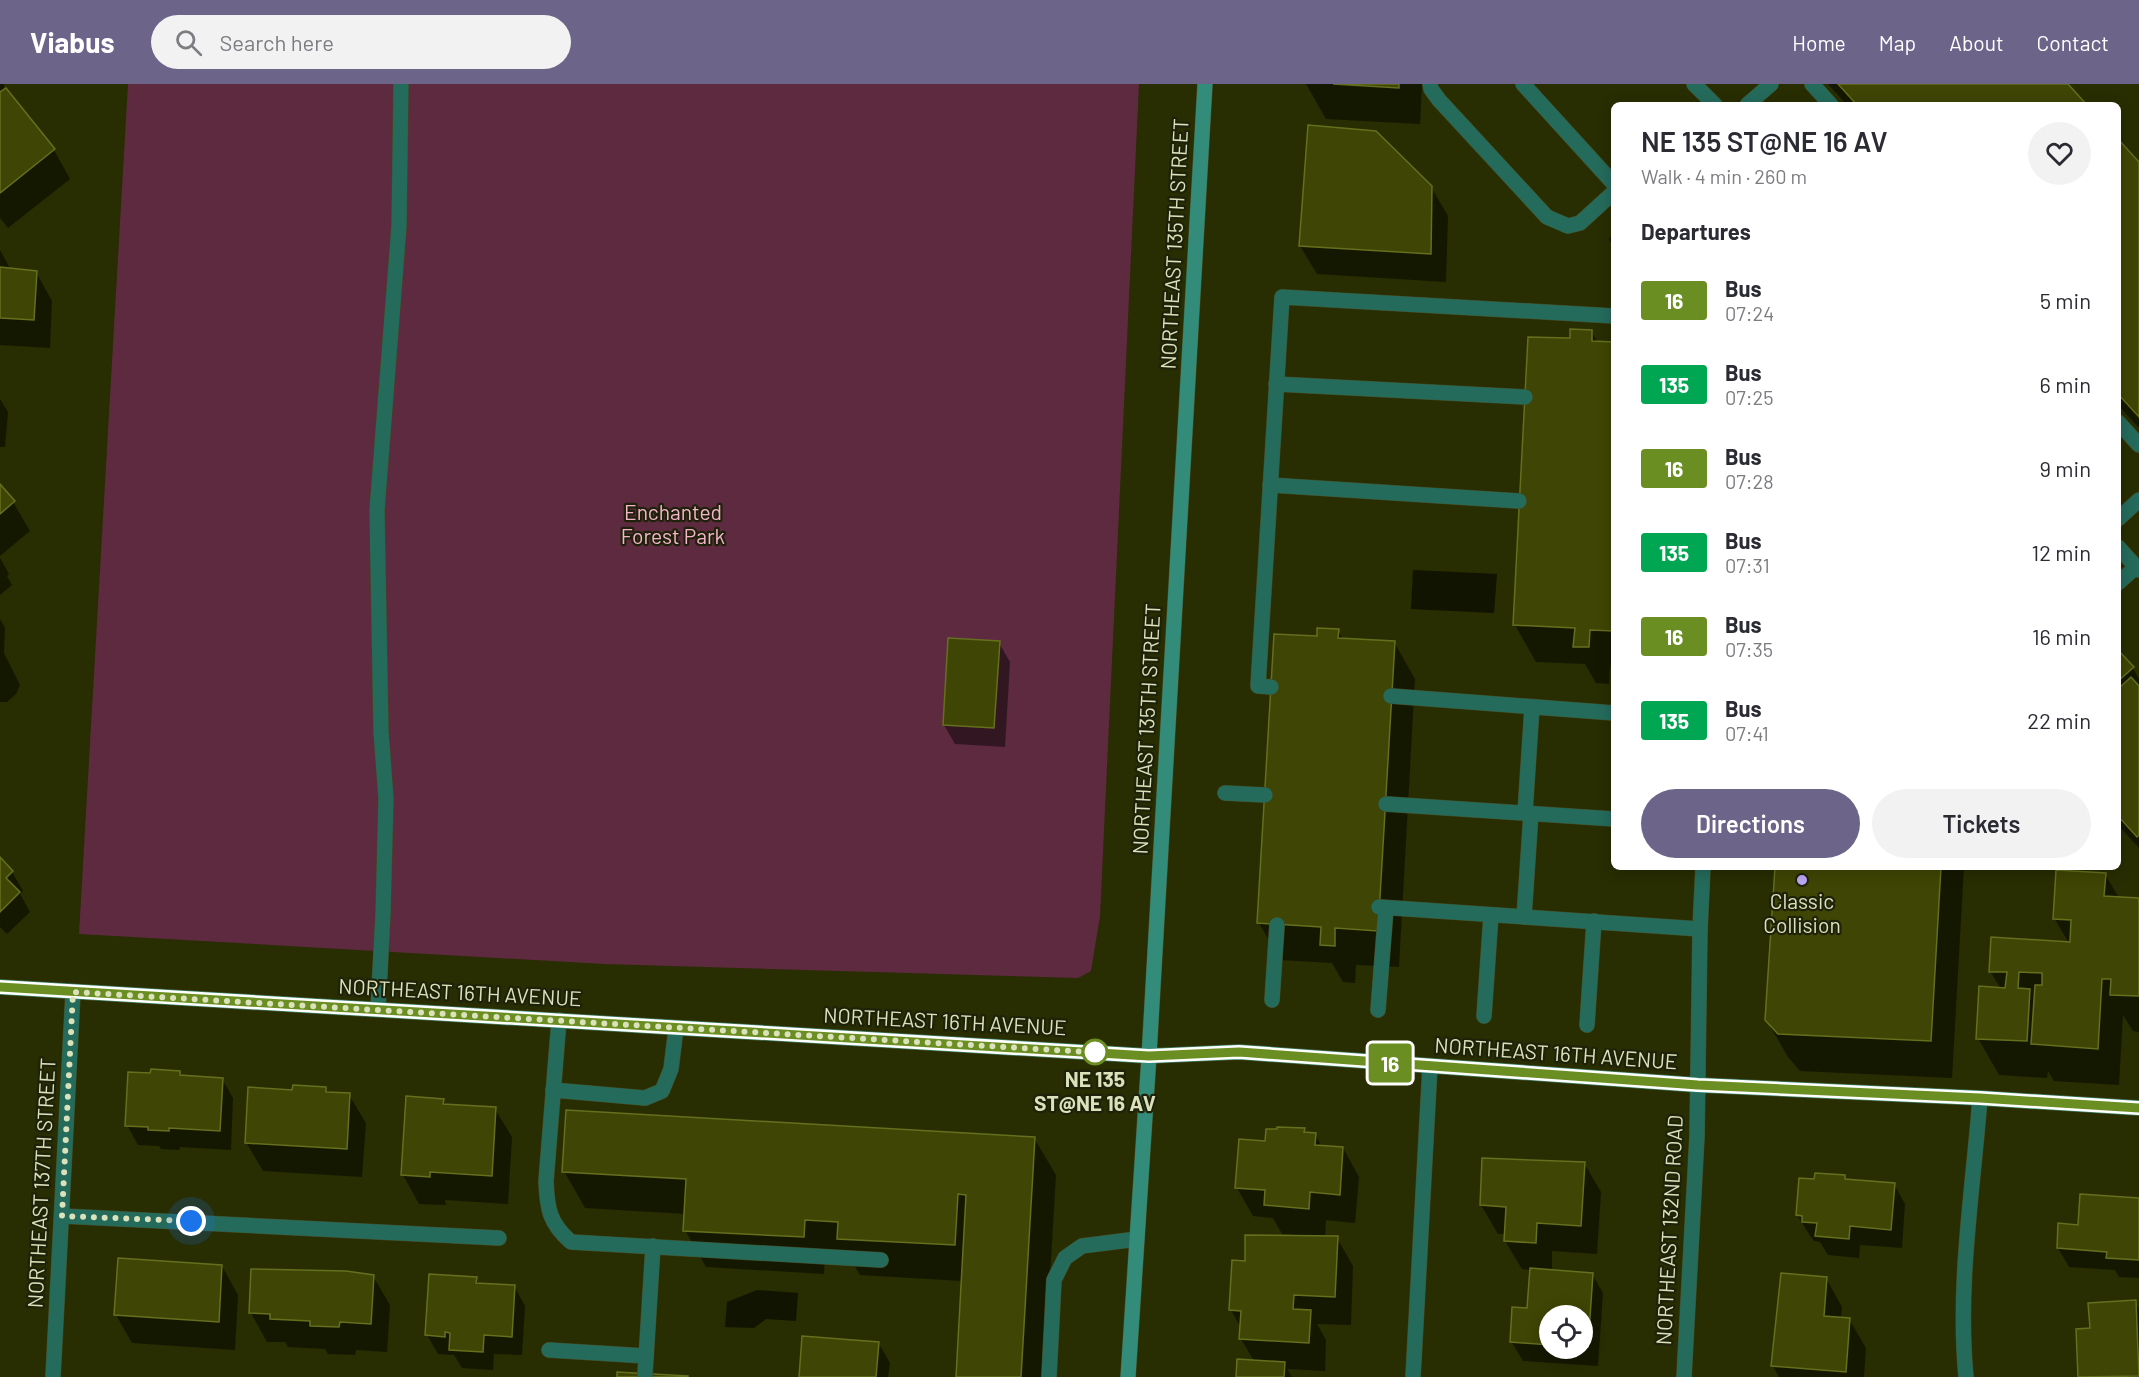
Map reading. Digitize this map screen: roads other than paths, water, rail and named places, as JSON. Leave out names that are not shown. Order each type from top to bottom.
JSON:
[{"type":"street","points":[[378,1009],[386,798],[381,732],[377,510],[399,226],[402,84]]},
{"type":"street","name":"NORTHEAST 135TH STREET","points":[[1128,1377],[1149,1056],[1205,84]]},
{"type":"street","points":[[1430,84],[1439,100],[1547,217],[1568,226],[1580,223],[1611,195]]},
{"type":"street","points":[[1523,84],[1611,181]]},
{"type":"street","points":[[1694,84],[1710,102]]},
{"type":"street","points":[[1750,102],[1771,84]]},
{"type":"street","points":[[1812,84],[1828,102]]},
{"type":"street","points":[[1271,687],[1258,686],[1282,297],[1611,316]]},
{"type":"street","points":[[1276,384],[1525,397]]},
{"type":"street","points":[[2121,425],[2139,445]]},
{"type":"street","points":[[1270,485],[1519,501]]},
{"type":"street","points":[[2121,516],[2139,500]]},
{"type":"street","points":[[2121,550],[2138,569],[2121,581]]},
{"type":"street","points":[[1391,696],[1611,713]]},
{"type":"street","points":[[1524,917],[1532,707]]},
{"type":"street","points":[[1226,793],[1265,795]]},
{"type":"street","points":[[1386,804],[1611,819]]},
{"type":"street","name":"NORTHEAST 132ND ROAD","points":[[1684,1377],[1697,1136],[1703,870]]},
{"type":"street","points":[[1378,1010],[1383,907],[1700,929]]},
{"type":"street","points":[[1484,1016],[1491,915]]},
{"type":"street","points":[[1587,1025],[1594,921]]},
{"type":"street","points":[[1272,1000],[1277,925]]},
{"type":"street","name":"NORTHEAST 16TH AVENUE","points":[[0,987],[1149,1056],[1239,1052],[1698,1085],[2139,1108]]},
{"type":"street","name":"NORTHEAST 137TH STREET","points":[[53,1377],[73,992]]},
{"type":"street","points":[[559,1020],[546,1181],[550,1215],[559,1232],[571,1242],[881,1260]]},
{"type":"street","points":[[553,1090],[645,1098],[662,1091],[671,1069],[676,1028]]},
{"type":"street","points":[[1413,1377],[1430,1066]]},
{"type":"street","points":[[1966,1377],[1965,1272],[1980,1098]]},
{"type":"street","points":[[62,1216],[499,1238]]},
{"type":"street","points":[[1049,1377],[1054,1280],[1065,1258],[1082,1246],[1137,1239]]},
{"type":"street","points":[[645,1374],[653,1246]]},
{"type":"street","points":[[549,1350],[646,1356]]},
{"type":"place","name":"Classic Collision","points":[[1802,880]]},
{"type":"place","name":"NE 135 ST@NE 16 AV","points":[[1095,1052]]},
{"type":"park label","name":"Enchanted Forest Park","points":[[673,525]]}]
